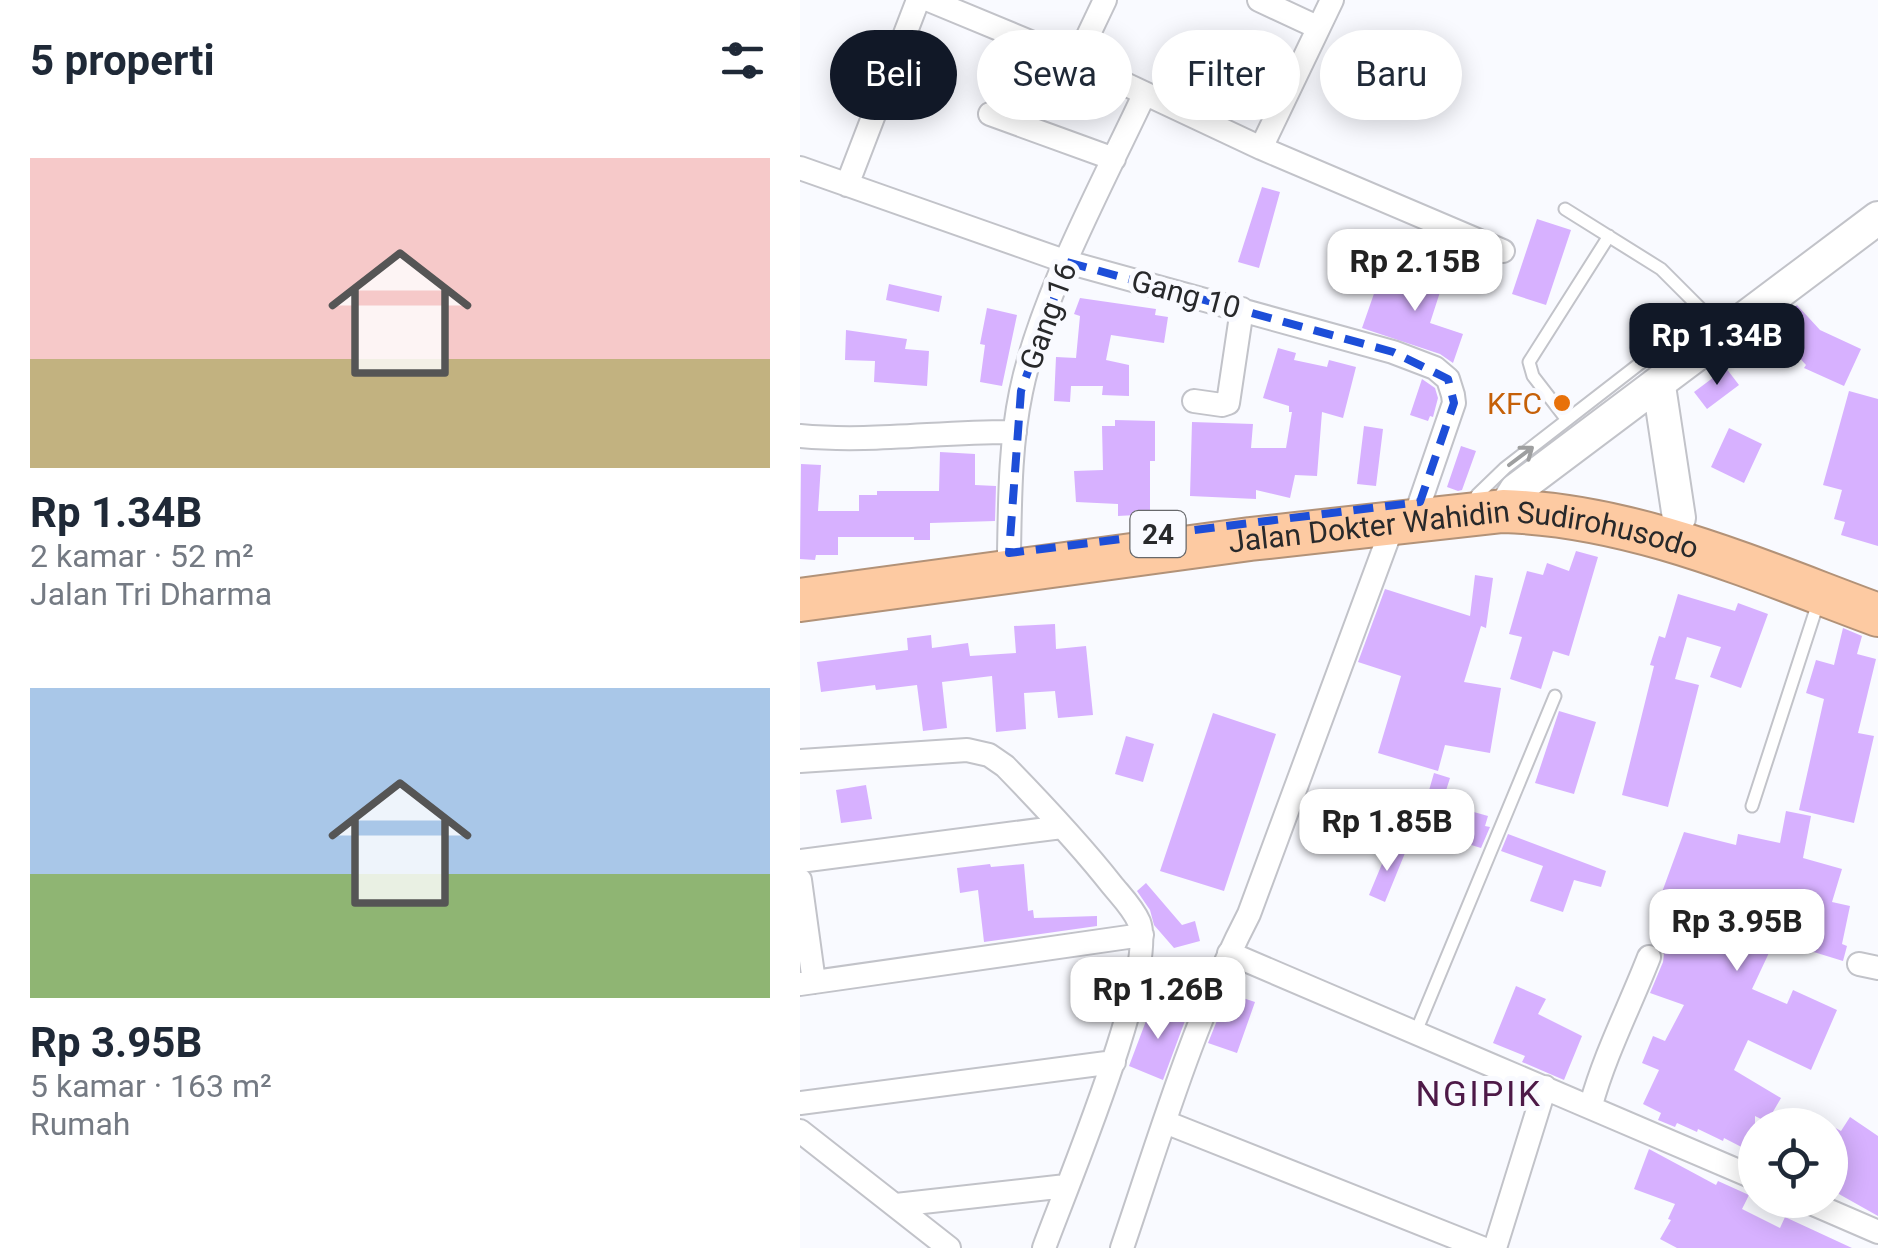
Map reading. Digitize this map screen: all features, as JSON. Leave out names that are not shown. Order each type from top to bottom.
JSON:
[{"type":"highway","name":"Jalan Dokter Wahidin Sudirohusodo","points":[[800,600],[1499,499],[1542,512],[1679,530],[1878,590]]},
{"type":"highway","name":"Jalan Dokter Wahidin Sudirohusodo","points":[[800,575],[1407,512]]},
{"type":"highway","name":"Jalan Dokter Wahidin Sudirohusodo","points":[[1679,530],[1821,594],[1878,615]]},
{"type":"main road","points":[[1499,499],[1650,375],[1878,218]]},
{"type":"main road","points":[[1650,375],[1679,530]]},
{"type":"street","points":[[847,185],[918,0]]},
{"type":"street","points":[[928,0],[1001,30]]},
{"type":"street","points":[[1091,30],[1105,0]]},
{"type":"street","points":[[1260,0],[1317,27]]},
{"type":"street","points":[[1261,148],[1332,0]]},
{"type":"street","points":[[1132,89],[1503,251]]},
{"type":"street","name":"Gang 16","points":[[1009,553],[1010,486],[1021,390],[1068,262],[1144,95]]},
{"type":"street","points":[[1006,120],[1114,160]]},
{"type":"street","name":"Gang 10","points":[[800,168],[1068,262],[1393,352],[1435,368],[1448,379],[1454,403],[1407,512],[1249,914],[1229,953],[1122,1248]]},
{"type":"street","points":[[1194,401],[1222,405],[1228,402],[1242,309]]},
{"type":"street","points":[[800,436],[873,440],[957,432],[1016,432]]},
{"type":"street","points":[[800,761],[968,750],[989,755],[1005,766],[1062,827],[1134,913],[1142,935],[1132,998],[1114,1062],[1044,1248]]},
{"type":"street","points":[[800,861],[1062,827]]},
{"type":"street","points":[[800,880],[807,984],[1142,935]]},
{"type":"street","points":[[1229,953],[1738,1170]]},
{"type":"street","points":[[1590,1105],[1603,1062],[1617,1038],[1650,956]]},
{"type":"street","points":[[800,1103],[1114,1062]]},
{"type":"street","points":[[1495,1248],[1545,1087]]},
{"type":"street","points":[[1165,1122],[1482,1248]]},
{"type":"street","points":[[800,1131],[949,1248]]},
{"type":"street","points":[[896,1205],[1066,1186]]},
{"type":"street","points":[[1846,1218],[1878,1232]]},
{"type":"lane","points":[[1499,499],[1505,468],[1568,420],[1650,375],[1705,313],[1661,269],[1566,209]]},
{"type":"lane","points":[[1568,420],[1533,376],[1529,362],[1609,236]]},
{"type":"lane","points":[[1752,806],[1821,594]]},
{"type":"lane","points":[[1415,1034],[1554,696]]},
{"type":"highlighted area","points":[[1067,262],[1393,352],[1448,379],[1454,403],[1420,502],[1009,553],[1021,391]]},
{"type":"building","points":[[1262,187],[1280,192],[1259,268],[1238,262]]},
{"type":"building","points":[[1537,219],[1571,230],[1546,305],[1512,294]]},
{"type":"building","points":[[1432,252],[1451,258],[1430,323],[1463,334],[1453,363],[1440,354],[1362,328],[1377,285],[1417,299]]},
{"type":"building","points":[[889,284],[942,296],[939,312],[886,300]]},
{"type":"building","points":[[1080,298],[1156,309],[1155,315],[1168,317],[1164,343],[1111,335],[1106,360],[1129,365],[1129,396],[1102,395],[1103,386],[1071,386],[1070,402],[1054,401],[1056,357],[1076,358],[1080,316],[1074,314]]},
{"type":"building","points":[[1797,305],[1820,330],[1861,349],[1844,386],[1804,368],[1806,365],[1772,328]]},
{"type":"building","points":[[987,308],[1017,315],[1002,386],[980,382],[985,345],[980,344]]},
{"type":"building","points":[[846,330],[907,339],[905,349],[929,351],[927,386],[874,382],[875,361],[845,360]]},
{"type":"building","points":[[1278,348],[1296,353],[1294,360],[1327,367],[1329,360],[1356,367],[1343,418],[1322,412],[1317,476],[1295,475],[1290,498],[1256,490],[1256,499],[1190,496],[1192,422],[1253,424],[1251,448],[1286,448],[1292,412],[1289,406],[1263,398]]},
{"type":"building","points":[[1726,368],[1739,385],[1707,409],[1694,392]]},
{"type":"building","points":[[1422,379],[1435,388],[1438,398],[1428,421],[1410,415]]},
{"type":"building","points":[[1849,391],[1878,399],[1878,546],[1841,535],[1845,522],[1834,519],[1842,490],[1823,485]]},
{"type":"building","points":[[1115,420],[1155,421],[1150,510],[1135,510],[1136,515],[1118,516],[1118,504],[1076,502],[1074,471],[1103,470],[1102,426],[1115,426]]},
{"type":"building","points":[[1364,426],[1383,429],[1376,486],[1357,484]]},
{"type":"building","points":[[1729,428],[1762,444],[1744,483],[1711,467]]},
{"type":"building","points":[[1461,446],[1476,451],[1462,490],[1458,491],[1447,487]]},
{"type":"building","points":[[940,452],[975,454],[975,485],[996,486],[995,521],[930,523],[930,540],[838,537],[838,555],[800,559],[801,464],[821,465],[818,511],[859,511],[859,495],[877,495],[877,491],[939,491]]},
{"type":"building","points":[[1576,551],[1598,557],[1569,656],[1553,651],[1541,689],[1510,679],[1522,637],[1509,634],[1527,571],[1543,575],[1547,563],[1569,571]]},
{"type":"building","points":[[1475,575],[1493,578],[1486,628],[1481,626],[1464,682],[1501,688],[1490,753],[1445,745],[1438,771],[1378,753],[1401,676],[1358,662],[1385,589],[1470,616]]},
{"type":"building","points":[[1678,594],[1735,611],[1738,603],[1768,614],[1741,688],[1710,677],[1721,647],[1687,637],[1675,679],[1699,685],[1668,807],[1622,795],[1654,666],[1650,665],[1659,636],[1665,638]]},
{"type":"building","points":[[1055,624],[1056,649],[1086,646],[1093,715],[1058,718],[1055,691],[1024,693],[1026,729],[996,732],[992,676],[942,682],[947,728],[923,731],[917,685],[876,690],[875,685],[821,692],[817,662],[908,650],[907,638],[931,635],[932,648],[968,643],[970,656],[1016,653],[1014,626]]},
{"type":"building","points":[[1843,628],[1862,636],[1857,654],[1876,659],[1858,733],[1874,736],[1854,823],[1799,810],[1824,699],[1806,693],[1816,660],[1834,665]]},
{"type":"building","points":[[1559,711],[1596,722],[1574,794],[1535,783]]},
{"type":"building","points":[[1213,713],[1276,734],[1224,891],[1160,871]]},
{"type":"building","points":[[1126,736],[1154,744],[1143,782],[1115,774]]},
{"type":"building","points":[[1434,773],[1450,778],[1442,803],[1488,816],[1485,826],[1490,827],[1481,848],[1435,834],[1430,851],[1413,846]]},
{"type":"building","points":[[866,785],[872,819],[841,823],[836,790]]},
{"type":"building","points":[[1786,811],[1811,816],[1803,858],[1842,869],[1832,902],[1850,906],[1842,944],[1847,946],[1843,961],[1775,940],[1752,989],[1787,1004],[1793,990],[1837,1010],[1811,1070],[1748,1040],[1734,1070],[1781,1098],[1775,1108],[1738,1108],[1738,1145],[1698,1129],[1697,1132],[1658,1120],[1661,1113],[1643,1104],[1659,1070],[1642,1063],[1653,1036],[1665,1041],[1684,1005],[1650,993],[1663,962],[1659,946],[1664,930],[1650,925],[1684,832],[1736,845],[1738,834],[1780,843]]},
{"type":"building","points":[[1508,834],[1606,871],[1601,887],[1574,880],[1563,912],[1530,901],[1543,866],[1501,851]]},
{"type":"building","points":[[1389,847],[1405,853],[1385,902],[1369,895]]},
{"type":"building","points":[[1024,864],[1028,911],[1033,910],[1034,918],[1097,916],[1097,926],[984,942],[978,890],[960,893],[957,868]]},
{"type":"building","points":[[1146,883],[1182,925],[1195,921],[1200,941],[1174,948],[1154,925],[1150,910],[1137,891]]},
{"type":"building","points":[[1516,986],[1546,999],[1538,1014],[1582,1036],[1564,1080],[1522,1062],[1525,1056],[1493,1043]]},
{"type":"building","points":[[1228,993],[1255,1002],[1237,1053],[1208,1043]]},
{"type":"building","points":[[1160,1005],[1186,1018],[1163,1080],[1129,1066],[1146,1021]]},
{"type":"building","points":[[1850,1117],[1878,1136],[1878,1216],[1848,1199]]},
{"type":"building","points":[[1649,1149],[1716,1185],[1718,1181],[1738,1190],[1738,1218],[1760,1218],[1780,1228],[1787,1218],[1852,1248],[1677,1248],[1660,1239],[1675,1204],[1634,1189]]},
{"type":"place","name":"KFC","points":[[1562,403]]},
{"type":"district","name":"NGIPIK","points":[[1479,1094]]}]
